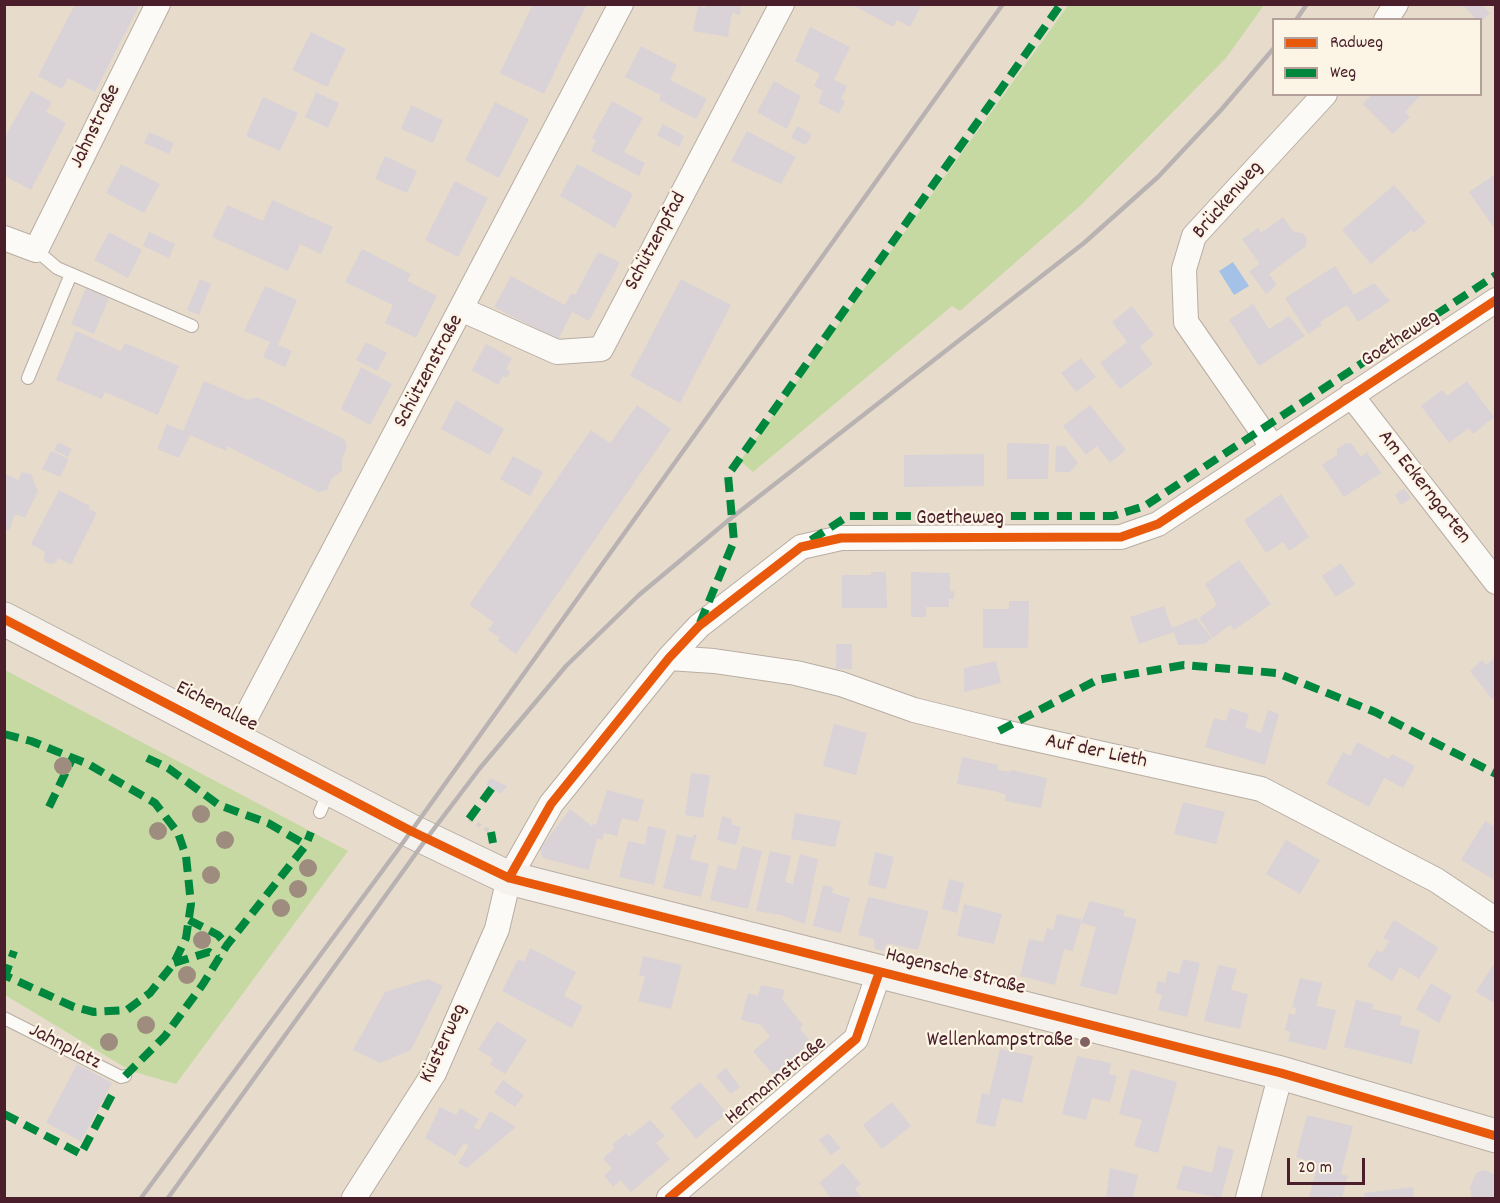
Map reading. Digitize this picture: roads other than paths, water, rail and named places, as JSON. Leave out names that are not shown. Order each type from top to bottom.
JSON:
[{"type":"street","name":"Jahnstraße","points":[[36,250],[158,4]]},
{"type":"street","name":"Schützenstraße","points":[[235,738],[463,310],[621,4]]},
{"type":"street","name":"Schützenpfad","points":[[463,310],[557,352],[601,349],[782,4]]},
{"type":"street","points":[[1387,18],[1396,4]]},
{"type":"street","name":"Brückenweg","points":[[1272,446],[1186,322],[1184,269],[1194,236],[1323,96]]},
{"type":"street","points":[[4,238],[36,250]]},
{"type":"street","name":"Goetheweg","points":[[509,878],[551,804],[669,658],[699,626],[801,547],[841,538],[1121,537],[1158,524],[1272,446],[1496,300]]},
{"type":"street","name":"Am Eckerngarten","points":[[1351,395],[1496,582]]},
{"type":"street","name":"Eichenallee","points":[[4,619],[235,738],[326,800],[411,831]]},
{"type":"street","name":"Auf der Lieth","points":[[669,658],[714,661],[796,673],[841,684],[914,710],[1261,789],[1436,880],[1496,920]]},
{"type":"street","name":"Hagensche Straße","points":[[411,831],[509,878],[1281,1073],[1496,1136]]},
{"type":"street","name":"Küsterweg","points":[[354,1198],[434,1073],[497,929],[509,878]]},
{"type":"street","name":"Hermannstraße","points":[[669,1198],[856,1039],[879,973]]},
{"type":"street","points":[[1248,1198],[1281,1073]]},
{"type":"lane","points":[[36,250],[57,267],[71,274],[192,326]]},
{"type":"lane","points":[[28,378],[71,274]]},
{"type":"lane","name":"Jahnplatz","points":[[4,1018],[121,1077],[125,1076]]},
{"type":"water","points":[[1233,262],[1249,286],[1234,295],[1219,271]]},
{"type":"railway","points":[[141,1198],[397,851],[1003,4]]},
{"type":"railway","points":[[1297,18],[1307,4]]},
{"type":"railway","points":[[168,1198],[427,838],[480,768],[566,666],[639,595],[730,519],[1084,243],[1158,177],[1221,110],[1272,50]]},
{"type":"place","name":"Wellenkampstraße","points":[[1085,1042]]}]
